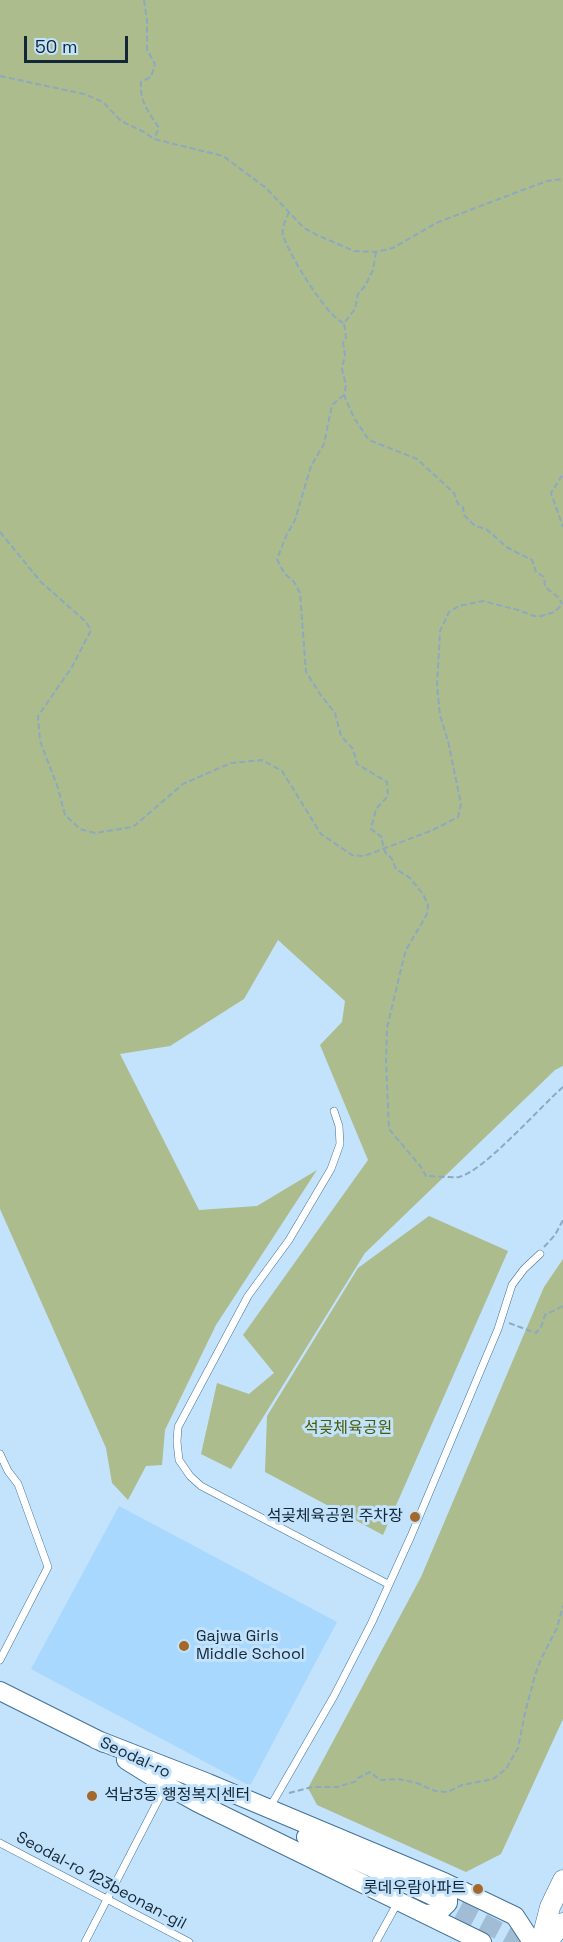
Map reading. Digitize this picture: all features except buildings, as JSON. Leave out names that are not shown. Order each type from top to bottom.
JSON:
[{"type":"main road","points":[[541,1942],[550,1907],[563,1880]]},
{"type":"main road","points":[[547,1942],[563,1923]]},
{"type":"street","name":"Seodal-ro","points":[[0,1691],[95,1739],[439,1890]]},
{"type":"street","points":[[95,1739],[272,1803],[439,1890],[515,1917],[532,1942]]},
{"type":"street","points":[[95,1739],[198,1803],[482,1942]]},
{"type":"street","points":[[425,1914],[438,1913],[448,1903],[448,1891],[439,1890]]},
{"type":"lane","points":[[334,1110],[339,1126],[340,1144],[331,1169],[290,1240],[248,1296],[219,1347],[178,1427],[179,1460],[190,1476],[201,1486],[388,1584]]},
{"type":"lane","points":[[272,1803],[334,1696],[372,1622],[425,1503],[501,1320],[512,1285],[524,1269],[540,1254]]},
{"type":"lane","points":[[0,1454],[8,1471],[18,1484],[48,1567],[0,1660]]},
{"type":"lane","points":[[85,1942],[166,1785]]},
{"type":"lane","name":"Seodal-ro 123beonan-gil","points":[[0,1843],[189,1942]]},
{"type":"lane","points":[[376,1942],[399,1900]]},
{"type":"path","points":[[144,0],[147,50],[155,64],[151,77],[141,82],[140,92],[145,107],[159,128],[154,139]]},
{"type":"path","points":[[0,76],[84,94],[103,102],[121,122],[154,139],[223,156],[266,188],[304,228],[354,250],[376,252],[393,248],[436,223],[548,181],[563,179]]},
{"type":"path","points":[[289,212],[282,233],[286,244],[301,274],[339,322],[344,323]]},
{"type":"path","points":[[0,532],[41,582],[86,622],[91,630],[72,667],[38,716],[40,741],[58,788],[65,815],[80,829],[95,833],[133,827],[183,784],[231,764],[262,760],[282,771],[321,834],[352,855],[364,856],[384,849],[433,830],[458,817],[461,804],[448,741],[440,715],[437,686],[440,631],[449,612],[459,606],[483,601],[541,616],[554,612],[563,605],[559,598],[545,587],[544,577],[536,572],[532,560],[508,548],[486,529],[475,526],[464,515],[463,507],[458,504],[454,493],[417,459],[369,440],[354,418],[344,395],[346,385],[342,369],[345,355],[343,343],[346,337],[344,323],[355,309],[358,294],[373,270],[376,252]]},
{"type":"path","points":[[344,395],[332,405],[324,444],[311,466],[295,520],[277,558],[284,573],[294,582],[300,593],[306,672],[335,713],[341,736],[353,749],[357,764],[387,782],[388,796],[376,809],[371,829],[383,838],[384,849],[396,869],[410,878],[423,894],[428,905],[427,914],[406,950],[387,1028],[386,1077],[389,1129],[426,1176],[459,1177],[505,1144],[563,1088]]},
{"type":"path","points":[[563,476],[551,493],[563,526]]},
{"type":"path","points":[[540,1254],[563,1220]]},
{"type":"path","points":[[501,1320],[536,1333],[545,1315],[563,1306]]},
{"type":"path","points":[[272,1803],[312,1787],[337,1787],[357,1781],[358,1778],[370,1772],[380,1780],[398,1779],[417,1783],[435,1791],[448,1792],[462,1785],[493,1779],[506,1769],[518,1748],[535,1675],[557,1628],[563,1606]]},
{"type":"shaded area","name":"Gajwa Girls Middle School","points":[[119,1506],[337,1622],[250,1786],[31,1669]]},
{"type":"green space","points":[[0,0],[563,0],[563,1066],[555,1070],[365,1253],[231,1469],[201,1454],[217,1383],[249,1394],[274,1373],[243,1335],[368,1160],[320,1045],[342,1022],[345,1001],[278,940],[244,999],[170,1046],[120,1054],[199,1210],[257,1206],[317,1170],[216,1325],[165,1430],[162,1465],[146,1466],[128,1500],[112,1483],[106,1448],[0,1209]]},
{"type":"green space","name":"석곶체육공원","points":[[429,1216],[508,1251],[383,1535],[265,1472],[267,1416],[358,1268]]},
{"type":"green space","points":[[563,1259],[563,1719],[501,1854],[466,1872],[317,1805],[308,1788],[421,1577],[544,1287]]},
{"type":"tunnel","points":[[435,1897],[520,1942]]},
{"type":"place","name":"석곶체육공원 주차장","points":[[415,1517]]},
{"type":"place","name":"Gajwa Girls Middle School","points":[[184,1646]]},
{"type":"place","name":"석남3동 행정복지센터","points":[[92,1796]]},
{"type":"place","name":"롯데우람아파트","points":[[478,1889]]}]
